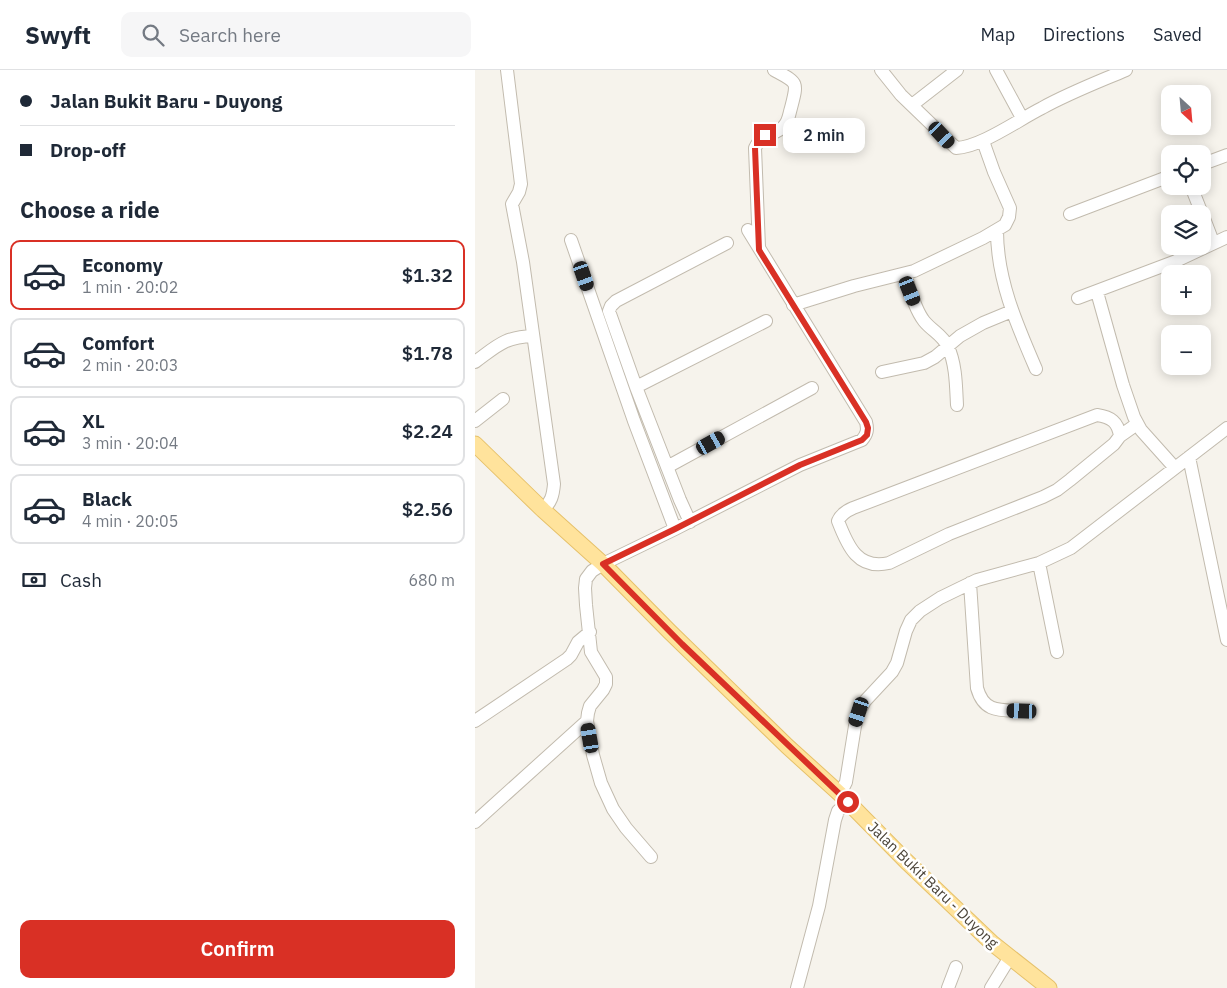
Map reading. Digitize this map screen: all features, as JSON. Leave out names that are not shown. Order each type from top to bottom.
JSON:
[{"type":"main road","name":"Jalan Bukit Baru - Duyong","points":[[475,444],[543,510],[603,564],[675,638],[844,798],[906,861],[1009,958],[1049,988]]},
{"type":"street","points":[[507,70],[521,184],[512,204],[523,262],[554,484],[553,496],[543,510]]},
{"type":"street","points":[[759,250],[755,148],[758,141],[765,135],[779,130],[785,125],[796,92],[796,86],[792,80],[774,70]]},
{"type":"street","points":[[881,70],[912,105],[955,148],[971,146],[983,141],[1022,118],[1082,88],[1126,70]]},
{"type":"street","points":[[912,105],[957,70]]},
{"type":"street","points":[[996,70],[1022,118]]},
{"type":"street","points":[[793,305],[854,286],[905,274],[929,265],[997,231],[1005,225],[1009,217],[1010,208],[983,141]]},
{"type":"street","points":[[1211,161],[1227,155]]},
{"type":"street","points":[[1070,214],[1161,179]]},
{"type":"street","points":[[651,856],[626,828],[613,809],[593,755],[587,721],[590,706],[606,684],[606,677],[594,659],[590,646],[586,605],[586,579],[591,571],[603,564],[690,522],[800,465],[862,440],[867,435],[868,428],[866,422],[748,230]]},
{"type":"street","points":[[997,231],[999,266],[1012,311],[1037,369]]},
{"type":"street","points":[[1211,237],[1213,242]]},
{"type":"street","points":[[1078,298],[1176,261],[1227,237]]},
{"type":"street","points":[[571,240],[631,412],[675,529]]},
{"type":"street","points":[[690,522],[636,387],[609,311],[611,306],[619,299],[727,243]]},
{"type":"street","points":[[905,274],[910,291],[923,320],[943,338],[948,346],[954,371],[957,405]]},
{"type":"street","points":[[1097,292],[1131,411],[1137,424],[1175,468]]},
{"type":"street","points":[[882,372],[924,363],[935,357],[960,336],[983,323],[1012,311]]},
{"type":"street","points":[[636,387],[766,321]]},
{"type":"street","points":[[475,362],[508,339],[518,336],[533,336]]},
{"type":"street","points":[[667,467],[811,388]]},
{"type":"street","points":[[475,421],[503,399]]},
{"type":"street","points":[[1131,411],[1097,415],[853,508],[840,516],[838,521],[854,554],[859,559],[871,564],[889,563],[949,534],[1057,490],[1114,444],[1120,436],[1137,424]]},
{"type":"street","points":[[1097,415],[1109,417],[1115,422],[1120,436]]},
{"type":"street","points":[[797,988],[819,906],[835,820],[844,798],[855,726],[859,712],[865,701],[893,672],[911,620],[919,611],[970,583],[1039,563],[1071,548],[1227,428]]},
{"type":"street","points":[[1189,457],[1227,640]]},
{"type":"street","points":[[1039,563],[1057,652]]},
{"type":"street","points":[[970,583],[979,697],[991,708],[1022,711]]},
{"type":"street","points":[[475,721],[567,659],[578,642],[590,632]]},
{"type":"street","points":[[475,731],[514,701],[580,656],[590,646]]},
{"type":"street","points":[[475,822],[587,721]]},
{"type":"street","points":[[991,988],[1009,958]]},
{"type":"street","points":[[948,988],[956,967]]},
{"type":"route","points":[[765,135],[758,141],[755,148],[759,250],[866,422],[868,428],[867,435],[862,440],[800,465],[603,564],[787,746],[848,802]]}]
